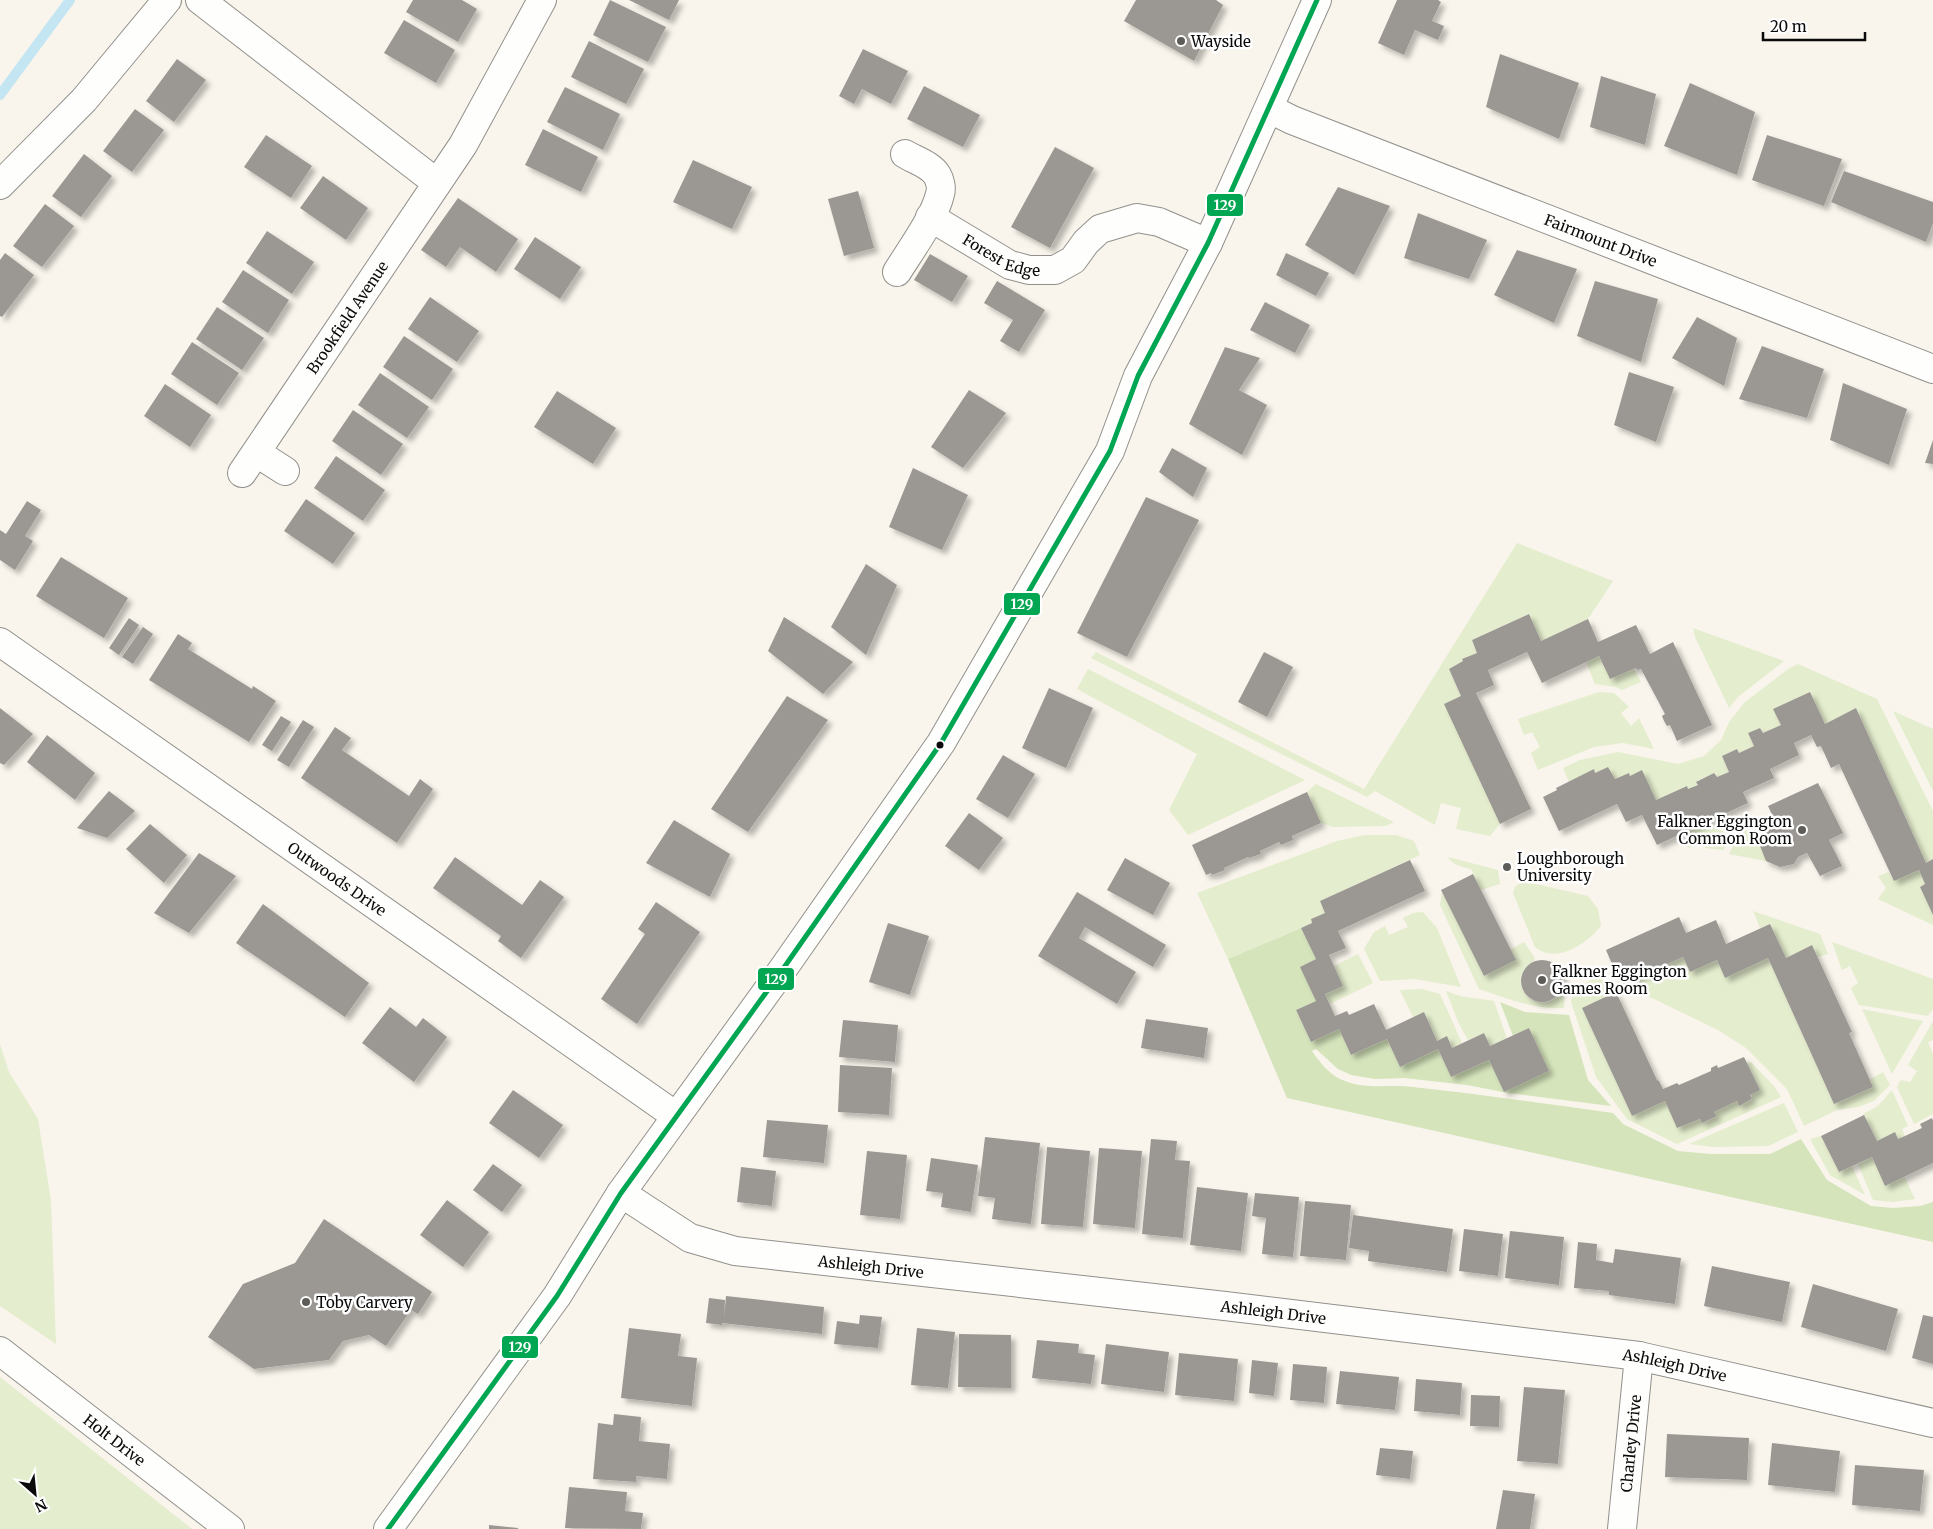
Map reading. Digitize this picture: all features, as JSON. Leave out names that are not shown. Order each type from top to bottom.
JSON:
[{"type":"street","points":[[0,185],[84,100],[167,0]]},
{"type":"street","points":[[200,0],[437,183]]},
{"type":"street","name":"Brookfield Avenue","points":[[285,471],[250,463],[462,145],[542,0]]},
{"type":"street","points":[[388,1529],[557,1296],[622,1193],[778,976],[941,743],[1110,451],[1138,376],[1208,243],[1270,110],[1317,0]]},
{"type":"street","name":"Fairmount Drive","points":[[1270,110],[1933,369]]},
{"type":"street","points":[[897,272],[930,217],[941,192],[937,174],[928,166],[905,154]]},
{"type":"street","name":"Forest Edge","points":[[930,217],[1010,265],[1029,270],[1055,270],[1073,260],[1086,242],[1100,229],[1136,218],[1158,222],[1208,243]]},
{"type":"street","name":"Outwoods Drive","points":[[0,642],[676,1116]]},
{"type":"street","name":"Ashleigh Drive","points":[[622,1193],[690,1238],[735,1251],[1225,1306],[1639,1356],[1933,1423]]},
{"type":"street","name":"Holt Drive","points":[[0,1351],[230,1529]]},
{"type":"street","name":"Charley Drive","points":[[1622,1529],[1639,1356]]},
{"type":"green space","points":[[1517,543],[1613,581],[1588,619],[1541,641],[1528,614],[1472,640],[1477,653],[1463,659],[1463,661],[1449,669],[1461,696],[1500,824],[1490,836],[1456,829],[1461,808],[1441,803],[1435,825],[1375,791],[1367,797],[1091,658],[1096,652],[1364,789]]},
{"type":"green space","points":[[1693,628],[1784,661],[1738,697],[1729,708],[1695,637]]},
{"type":"green space","points":[[1599,656],[1610,679],[1634,669],[1641,682],[1622,690],[1616,687],[1595,684],[1586,662]]},
{"type":"green space","points":[[1798,664],[1877,699],[1933,811],[1933,859],[1926,863],[1856,708],[1825,724],[1810,692],[1774,709],[1781,725],[1763,733],[1760,728],[1748,733],[1754,746],[1739,753],[1737,749],[1722,756],[1729,772],[1717,777],[1714,773],[1697,781],[1698,785],[1688,789],[1686,786],[1656,800],[1642,771],[1630,776],[1629,773],[1615,779],[1608,767],[1595,773],[1594,770],[1569,782],[1563,768],[1580,760],[1618,752],[1678,764],[1704,756],[1721,740],[1729,722],[1745,702],[1788,669]]},
{"type":"green space","points":[[1088,669],[1305,780],[1188,835],[1169,810],[1197,754],[1077,689]]},
{"type":"green space","points":[[1599,692],[1614,693],[1629,707],[1621,713],[1631,726],[1639,718],[1654,749],[1623,743],[1594,747],[1538,770],[1531,753],[1540,747],[1532,732],[1524,735],[1518,719]]},
{"type":"green space","points":[[1893,711],[1933,729],[1933,791]]},
{"type":"green space","points":[[1316,784],[1394,822],[1386,826],[1333,827],[1321,823],[1307,792]]},
{"type":"green space","points":[[1707,821],[1732,837],[1723,850],[1705,848],[1706,842],[1693,841],[1691,848],[1687,847],[1688,831]]},
{"type":"green space","points":[[1760,823],[1764,826],[1760,846],[1766,861],[1729,854],[1740,833]]},
{"type":"green space","points":[[1364,835],[1396,835],[1414,841],[1420,855],[1320,901],[1325,913],[1311,919],[1312,923],[1228,959],[1197,893],[1337,841]]},
{"type":"green space","points":[[1448,857],[1498,870],[1500,884],[1481,890],[1471,869],[1455,864]]},
{"type":"green space","points":[[1919,870],[1925,884],[1920,887],[1933,915],[1933,925],[1878,899],[1886,888],[1878,876],[1889,872],[1894,881]]},
{"type":"green space","points":[[1523,881],[1588,896],[1598,909],[1601,926],[1580,945],[1562,953],[1544,952],[1535,947],[1513,893],[1515,887]]},
{"type":"green space","points":[[1442,892],[1484,976],[1515,960],[1510,950],[1524,942],[1535,958],[1521,977],[1524,993],[1532,1000],[1542,1003],[1552,1000],[1561,992],[1565,993],[1564,1008],[1531,1005],[1479,989],[1440,905]]},
{"type":"green space","points":[[1753,911],[1820,934],[1828,954],[1818,957],[1812,945],[1786,958],[1770,924],[1760,928]]},
{"type":"green space","points":[[1423,912],[1437,928],[1461,987],[1415,979],[1380,981],[1364,949],[1374,932],[1385,926],[1389,935],[1408,927],[1403,918],[1413,913]]},
{"type":"green space","points":[[1301,928],[1316,959],[1301,967],[1316,1001],[1296,1010],[1311,1042],[1339,1029],[1351,1055],[1387,1039],[1400,1067],[1438,1049],[1451,1077],[1489,1060],[1504,1091],[1549,1071],[1529,1028],[1513,1036],[1500,1002],[1525,1012],[1569,1015],[1588,1080],[1611,1106],[1508,1093],[1467,1085],[1404,1078],[1375,1079],[1351,1075],[1338,1069],[1316,1049],[1312,1051],[1326,1069],[1340,1079],[1354,1084],[1370,1086],[1413,1087],[1613,1113],[1623,1124],[1678,1151],[1711,1154],[1770,1154],[1801,1139],[1827,1180],[1871,1206],[1893,1208],[1920,1206],[1933,1202],[1933,1242],[1287,1098],[1228,959]]},
{"type":"green space","points":[[1832,942],[1933,979],[1933,1009],[1928,1016],[1859,1005],[1851,988],[1858,983],[1850,966],[1842,970]]},
{"type":"green space","points":[[1358,954],[1373,983],[1330,1004],[1325,994],[1334,966]]},
{"type":"green space","points":[[1683,957],[1690,972],[1717,960],[1725,977],[1768,958],[1834,1104],[1873,1087],[1870,1079],[1883,1072],[1890,1085],[1874,1101],[1858,1107],[1837,1110],[1804,1126],[1787,1089],[1746,1048],[1718,1030],[1621,985]]},
{"type":"green space","points":[[1594,978],[1605,980],[1614,988],[1612,994],[1582,1008],[1632,1116],[1665,1101],[1678,1128],[1700,1119],[1702,1123],[1717,1116],[1714,1112],[1737,1101],[1739,1105],[1752,1100],[1747,1063],[1751,1062],[1774,1086],[1781,1097],[1677,1144],[1627,1119],[1596,1077],[1571,1002],[1574,985],[1585,984]]},
{"type":"green space","points":[[1422,989],[1440,994],[1462,1043],[1452,1048],[1447,1036],[1437,1041],[1424,1013],[1413,1017],[1400,990]]},
{"type":"green space","points":[[1446,991],[1460,996],[1494,1001],[1507,1039],[1490,1046],[1484,1033],[1468,1040],[1459,1024]]},
{"type":"green space","points":[[1862,1009],[1923,1021],[1892,1074]]},
{"type":"green space","points":[[1933,1021],[1933,1040],[1928,1042],[1933,1054],[1933,1114],[1914,1124],[1897,1087],[1901,1080],[1910,1082],[1917,1071],[1908,1065]]},
{"type":"green space","points":[[0,1044],[9,1072],[38,1119],[51,1201],[56,1344],[0,1306]]},
{"type":"green space","points":[[1892,1090],[1908,1126],[1902,1129],[1905,1136],[1898,1139],[1895,1133],[1877,1141],[1863,1114],[1878,1106]]},
{"type":"green space","points":[[1784,1103],[1798,1132],[1768,1146],[1714,1147],[1689,1144]]},
{"type":"green space","points":[[1821,1136],[1839,1172],[1852,1166],[1865,1195],[1830,1175],[1810,1139]]},
{"type":"green space","points":[[1872,1157],[1904,1176],[1915,1199],[1893,1202],[1873,1200],[1858,1164]]},
{"type":"green space","points":[[0,1377],[192,1529],[0,1529]]},
{"type":"building","points":[[413,0],[462,0],[477,9],[458,42],[406,12]]},
{"type":"building","points":[[610,0],[666,27],[648,62],[593,35]]},
{"type":"building","points":[[629,0],[679,0],[669,20]]},
{"type":"building","name":"Wayside","points":[[1136,0],[1216,0],[1223,5],[1194,61],[1124,21]]},
{"type":"building","points":[[1397,0],[1438,0],[1441,2],[1432,21],[1444,26],[1438,40],[1415,30],[1404,55],[1378,43]]},
{"type":"building","points":[[404,20],[455,50],[436,83],[384,53]]},
{"type":"building","points":[[589,41],[644,69],[626,104],[571,77]]},
{"type":"building","points":[[863,49],[908,71],[891,104],[862,89],[854,104],[839,96]]},
{"type":"building","points":[[1500,54],[1579,83],[1559,139],[1486,107]]},
{"type":"building","points":[[177,59],[206,80],[174,122],[146,101]]},
{"type":"building","points":[[1601,76],[1656,94],[1645,145],[1590,127]]},
{"type":"building","points":[[1690,83],[1755,112],[1737,175],[1664,146]]},
{"type":"building","points":[[924,86],[980,115],[963,147],[907,119]]},
{"type":"building","points":[[565,87],[620,114],[603,150],[547,122]]},
{"type":"building","points":[[135,109],[164,130],[132,172],[103,151]]},
{"type":"building","points":[[543,129],[598,157],[581,192],[525,165]]},
{"type":"building","points":[[266,135],[312,166],[291,198],[244,167]]},
{"type":"building","points":[[1767,135],[1842,159],[1824,206],[1752,180]]},
{"type":"building","points":[[1055,147],[1094,168],[1050,248],[1011,227]]},
{"type":"building","points":[[84,154],[112,176],[81,217],[52,196]]},
{"type":"building","points":[[693,160],[752,187],[732,229],[673,202]]},
{"type":"building","points":[[1844,171],[1933,202],[1933,223],[1926,242],[1831,202]]},
{"type":"building","points":[[323,176],[368,208],[346,240],[300,208]]},
{"type":"building","points":[[1338,187],[1390,206],[1354,275],[1305,245]]},
{"type":"building","points":[[858,191],[874,248],[844,256],[828,199]]},
{"type":"building","points":[[458,198],[518,239],[496,272],[460,247],[446,267],[421,250]]},
{"type":"building","points":[[45,204],[74,226],[42,267],[13,246]]},
{"type":"building","points":[[1418,213],[1487,240],[1469,279],[1404,258]]},
{"type":"building","points":[[267,231],[314,262],[292,294],[246,263]]},
{"type":"building","points":[[535,237],[581,267],[560,299],[514,269]]},
{"type":"building","points":[[1517,250],[1577,269],[1554,323],[1494,295]]},
{"type":"building","points":[[5,253],[34,275],[2,317],[0,316],[0,260]]},
{"type":"building","points":[[1286,253],[1329,273],[1316,296],[1276,275]]},
{"type":"building","points":[[930,254],[968,276],[952,302],[914,280]]},
{"type":"building","points":[[243,270],[289,300],[268,333],[222,302]]},
{"type":"building","points":[[997,281],[1045,310],[1019,352],[1000,341],[1013,320],[984,303]]},
{"type":"building","points":[[1595,281],[1658,299],[1641,362],[1577,336]]},
{"type":"building","points":[[430,297],[479,331],[457,362],[408,329]]},
{"type":"building","points":[[1265,302],[1310,325],[1295,353],[1250,330]]},
{"type":"building","points":[[217,307],[264,338],[242,370],[196,339]]},
{"type":"building","points":[[1697,317],[1737,338],[1724,386],[1672,358]]},
{"type":"building","points":[[404,336],[453,369],[432,400],[383,367]]},
{"type":"building","points":[[192,342],[239,373],[217,405],[171,374]]},
{"type":"building","points":[[1762,346],[1824,369],[1807,418],[1739,399]]},
{"type":"building","points":[[1225,347],[1260,358],[1239,390],[1267,405],[1242,455],[1189,424]]},
{"type":"building","points":[[1629,372],[1674,387],[1656,442],[1614,425]]},
{"type":"building","points":[[380,373],[429,407],[407,438],[358,405]]},
{"type":"building","points":[[1843,383],[1907,409],[1889,465],[1830,440]]},
{"type":"building","points":[[165,384],[211,415],[190,447],[144,416]]},
{"type":"building","points":[[969,390],[1006,413],[963,468],[931,447]]},
{"type":"building","points":[[557,391],[616,428],[593,464],[534,427]]},
{"type":"building","points":[[353,410],[403,444],[381,475],[332,441]]},
{"type":"building","points":[[1933,440],[1933,464],[1925,463]]},
{"type":"building","points":[[1172,448],[1207,468],[1193,497],[1159,472]]},
{"type":"building","points":[[336,456],[385,490],[363,521],[314,488]]},
{"type":"building","points":[[913,468],[968,495],[942,550],[889,527]]},
{"type":"building","points":[[1146,497],[1199,520],[1127,657],[1077,633]]},
{"type":"building","points":[[306,499],[355,533],[333,564],[284,531]]},
{"type":"building","points":[[27,501],[41,510],[25,536],[33,541],[15,570],[0,560],[0,530],[6,534]]},
{"type":"building","points":[[61,557],[128,598],[104,638],[36,596]]},
{"type":"building","points":[[866,564],[897,585],[866,655],[831,627]]},
{"type":"building","points":[[1529,614],[1541,641],[1588,619],[1598,642],[1636,625],[1650,654],[1673,642],[1712,725],[1677,741],[1670,725],[1667,726],[1664,721],[1662,716],[1665,714],[1641,669],[1637,670],[1636,668],[1610,679],[1599,656],[1542,683],[1527,652],[1488,670],[1494,685],[1476,693],[1531,809],[1500,824],[1444,704],[1461,696],[1449,669],[1463,661],[1462,659],[1477,653],[1472,640]]},
{"type":"building","points":[[784,617],[853,662],[823,694],[768,651]]},
{"type":"building","points":[[129,618],[139,625],[119,655],[109,648]]},
{"type":"building","points":[[143,627],[153,634],[133,664],[122,657]]},
{"type":"building","points":[[178,634],[192,643],[188,649],[252,689],[253,686],[276,701],[249,742],[149,680]]},
{"type":"building","points":[[1264,652],[1293,667],[1267,717],[1238,702]]},
{"type":"building","points":[[1049,688],[1093,708],[1066,768],[1022,748]]},
{"type":"building","points":[[1810,692],[1825,724],[1856,708],[1926,863],[1933,859],[1933,915],[1920,887],[1925,884],[1919,870],[1894,881],[1839,764],[1831,768],[1821,746],[1817,747],[1811,735],[1794,743],[1799,755],[1770,769],[1774,778],[1743,792],[1748,803],[1657,845],[1642,815],[1626,822],[1617,804],[1559,831],[1543,797],[1557,790],[1556,788],[1594,769],[1595,773],[1608,767],[1615,779],[1629,773],[1630,776],[1642,770],[1656,800],[1687,786],[1688,789],[1698,785],[1696,782],[1714,773],[1717,777],[1729,772],[1722,756],[1737,749],[1739,753],[1754,746],[1748,733],[1760,728],[1763,733],[1781,725],[1773,709]]},
{"type":"building","points":[[787,696],[828,720],[748,832],[711,809]]},
{"type":"building","points":[[0,708],[33,734],[4,765],[0,763]]},
{"type":"building","points":[[281,716],[291,722],[272,751],[262,745]]},
{"type":"building","points":[[303,720],[314,727],[289,767],[277,760]]},
{"type":"building","points":[[335,727],[351,738],[342,750],[409,796],[420,779],[433,789],[397,843],[301,778]]},
{"type":"building","points":[[47,735],[95,773],[75,800],[27,762]]},
{"type":"building","points":[[1003,755],[1035,774],[1008,818],[976,799]]},
{"type":"building","name":"Falkner Eggington Common Room","points":[[1818,783],[1843,833],[1829,840],[1842,866],[1820,876],[1807,853],[1798,857],[1794,864],[1780,867],[1766,861],[1760,846],[1764,826],[1775,821],[1768,806]]},
{"type":"building","points":[[109,791],[135,811],[107,838],[77,828]]},
{"type":"building","points":[[1307,792],[1321,823],[1292,836],[1293,840],[1281,845],[1279,842],[1260,851],[1261,854],[1248,857],[1212,875],[1211,873],[1206,875],[1192,845]]},
{"type":"building","points":[[969,813],[1003,838],[979,870],[945,846]]},
{"type":"building","points":[[674,820],[730,854],[710,897],[646,863]]},
{"type":"building","points":[[150,824],[187,855],[164,883],[126,849]]},
{"type":"building","points":[[199,853],[236,876],[189,933],[154,913]]},
{"type":"building","points":[[455,857],[522,905],[540,880],[564,897],[521,958],[498,941],[501,936],[433,888]]},
{"type":"building","points":[[1125,858],[1170,883],[1153,915],[1107,890]]},
{"type":"building","points":[[1410,860],[1425,891],[1338,931],[1346,948],[1329,955],[1343,986],[1325,994],[1335,1016],[1347,1011],[1349,1015],[1374,1004],[1386,1030],[1424,1012],[1437,1041],[1447,1036],[1452,1048],[1484,1033],[1490,1046],[1529,1028],[1549,1071],[1504,1092],[1489,1060],[1451,1077],[1438,1049],[1400,1067],[1387,1039],[1351,1055],[1339,1029],[1311,1042],[1296,1010],[1316,1001],[1300,967],[1316,959],[1301,928],[1312,923],[1311,919],[1325,913],[1320,901]]},
{"type":"building","points":[[1473,874],[1516,960],[1484,976],[1441,890]]},
{"type":"building","points":[[1077,892],[1166,945],[1153,967],[1085,927],[1079,938],[1136,972],[1117,1004],[1038,956]]},
{"type":"building","points":[[656,902],[700,932],[637,1024],[601,999],[645,934],[638,929]]},
{"type":"building","points":[[263,904],[369,983],[345,1017],[236,943]]},
{"type":"building","points":[[1679,917],[1686,933],[1716,920],[1726,944],[1770,924],[1786,958],[1812,945],[1852,1032],[1849,1033],[1873,1087],[1834,1104],[1768,958],[1725,978],[1717,960],[1690,972],[1683,957],[1621,985],[1606,950]]},
{"type":"building","points":[[888,923],[929,936],[910,995],[869,982]]},
{"type":"building","name":"Falkner Eggington Games Room","points":[[1546,960],[1554,963],[1560,969],[1563,981],[1560,993],[1554,999],[1538,1002],[1530,999],[1524,993],[1521,977],[1524,969],[1530,963]]},
{"type":"building","points":[[1616,992],[1663,1089],[1677,1083],[1679,1085],[1711,1071],[1711,1068],[1717,1065],[1718,1068],[1744,1057],[1760,1090],[1750,1095],[1752,1099],[1739,1106],[1737,1101],[1714,1112],[1717,1116],[1702,1123],[1700,1119],[1677,1128],[1665,1101],[1632,1116],[1582,1008]]},
{"type":"building","points":[[390,1007],[416,1027],[423,1018],[447,1037],[414,1082],[362,1043]]},
{"type":"building","points":[[1146,1019],[1208,1028],[1204,1058],[1141,1048]]},
{"type":"building","points":[[843,1020],[898,1025],[895,1062],[839,1057]]},
{"type":"building","points":[[840,1065],[892,1068],[889,1115],[838,1112]]},
{"type":"building","points":[[513,1090],[563,1125],[539,1158],[489,1123]]},
{"type":"building","points":[[1864,1115],[1877,1141],[1895,1132],[1898,1139],[1922,1128],[1920,1124],[1932,1118],[1933,1163],[1885,1186],[1872,1157],[1839,1172],[1821,1136]]},
{"type":"building","points":[[767,1120],[828,1125],[824,1163],[763,1157]]},
{"type":"building","points":[[985,1137],[1040,1143],[1031,1224],[992,1219],[995,1198],[978,1196]]},
{"type":"building","points":[[1151,1139],[1177,1141],[1175,1160],[1190,1161],[1183,1238],[1142,1234]]},
{"type":"building","points":[[1047,1147],[1090,1151],[1083,1227],[1041,1224]]},
{"type":"building","points":[[1099,1148],[1142,1151],[1135,1228],[1093,1224]]},
{"type":"building","points":[[867,1151],[907,1155],[900,1219],[860,1215]]},
{"type":"building","points":[[931,1158],[978,1165],[971,1212],[941,1207],[943,1193],[926,1191]]},
{"type":"building","points":[[493,1164],[522,1185],[502,1212],[473,1190]]},
{"type":"building","points":[[741,1167],[776,1171],[772,1206],[737,1202]]},
{"type":"building","points":[[1197,1187],[1248,1193],[1241,1251],[1190,1245]]},
{"type":"building","points":[[1255,1193],[1299,1197],[1293,1257],[1262,1254],[1266,1218],[1252,1216]]},
{"type":"building","points":[[447,1200],[489,1232],[463,1267],[420,1235]]},
{"type":"building","points":[[1305,1201],[1351,1205],[1346,1260],[1300,1256]]},
{"type":"building","points":[[1353,1215],[1453,1229],[1447,1272],[1368,1261],[1369,1251],[1349,1248]]},
{"type":"building","points":[[324,1219],[432,1292],[418,1314],[411,1310],[386,1346],[369,1335],[343,1341],[329,1360],[254,1369],[208,1337],[243,1284],[295,1263]]},
{"type":"building","points":[[1464,1229],[1503,1234],[1498,1276],[1459,1271]]},
{"type":"building","points":[[1510,1231],[1564,1237],[1559,1285],[1505,1278]]},
{"type":"building","points":[[1578,1242],[1597,1244],[1596,1260],[1613,1263],[1615,1249],[1681,1258],[1675,1304],[1609,1295],[1609,1291],[1574,1288]]},
{"type":"building","points":[[1712,1266],[1790,1282],[1782,1322],[1704,1306]]},
{"type":"building","points":[[1813,1284],[1898,1309],[1886,1351],[1801,1327]]},
{"type":"building","points":[[726,1296],[824,1307],[822,1334],[722,1323],[722,1325],[706,1323],[709,1298],[725,1300],[724,1319]]},
{"type":"building","points":[[860,1315],[882,1317],[878,1348],[834,1344],[837,1321],[859,1324]]},
{"type":"building","points":[[1923,1315],[1933,1317],[1933,1364],[1912,1358]]},
{"type":"building","points":[[629,1328],[681,1334],[678,1356],[697,1358],[692,1406],[621,1398]]},
{"type":"building","points":[[917,1328],[955,1332],[948,1388],[911,1385]]},
{"type":"building","points":[[959,1334],[1011,1335],[1011,1388],[958,1387]]},
{"type":"building","points":[[1037,1340],[1079,1344],[1078,1353],[1095,1355],[1091,1384],[1032,1378]]},
{"type":"building","points":[[1106,1344],[1169,1352],[1164,1392],[1101,1384]]},
{"type":"building","points":[[1179,1353],[1238,1359],[1234,1401],[1175,1395]]},
{"type":"building","points":[[1252,1360],[1278,1363],[1274,1396],[1249,1393]]},
{"type":"building","points":[[1293,1364],[1327,1367],[1324,1403],[1290,1400]]},
{"type":"building","points":[[1340,1371],[1399,1377],[1395,1410],[1336,1404]]},
{"type":"building","points":[[1416,1379],[1462,1383],[1460,1415],[1414,1411]]},
{"type":"building","points":[[1524,1387],[1565,1390],[1558,1464],[1517,1461]]},
{"type":"building","points":[[1471,1395],[1500,1396],[1499,1427],[1470,1426]]},
{"type":"building","points":[[614,1414],[641,1417],[639,1441],[670,1444],[667,1479],[636,1476],[636,1482],[593,1479],[598,1423],[613,1425]]},
{"type":"building","points":[[1667,1434],[1749,1438],[1747,1480],[1665,1477]]},
{"type":"building","points":[[1772,1443],[1840,1451],[1835,1492],[1768,1485]]},
{"type":"building","points":[[1380,1448],[1413,1451],[1410,1479],[1376,1475]]},
{"type":"building","points":[[1855,1465],[1924,1470],[1920,1511],[1852,1505]]},
{"type":"building","points":[[569,1487],[627,1492],[625,1511],[643,1513],[641,1529],[565,1528]]},
{"type":"building","points":[[1503,1490],[1535,1494],[1530,1529],[1496,1529]]},
{"type":"building","points":[[489,1525],[518,1528],[518,1529],[489,1529]]},
{"type":"waterway","points":[[0,95],[70,0]]},
{"type":"transit line","name":"129","points":[[388,1529],[557,1296],[621,1193],[778,976],[941,743],[1110,451],[1138,376],[1208,243],[1317,0]]},
{"type":"place","name":"Wayside","points":[[1181,41]]},
{"type":"place","name":"Falkner Eggington Common Room","points":[[1802,830]]},
{"type":"place","name":"Loughborough University","points":[[1507,867]]},
{"type":"place","name":"Falkner Eggington Games Room","points":[[1542,980]]},
{"type":"place","name":"Toby Carvery","points":[[306,1302]]}]
